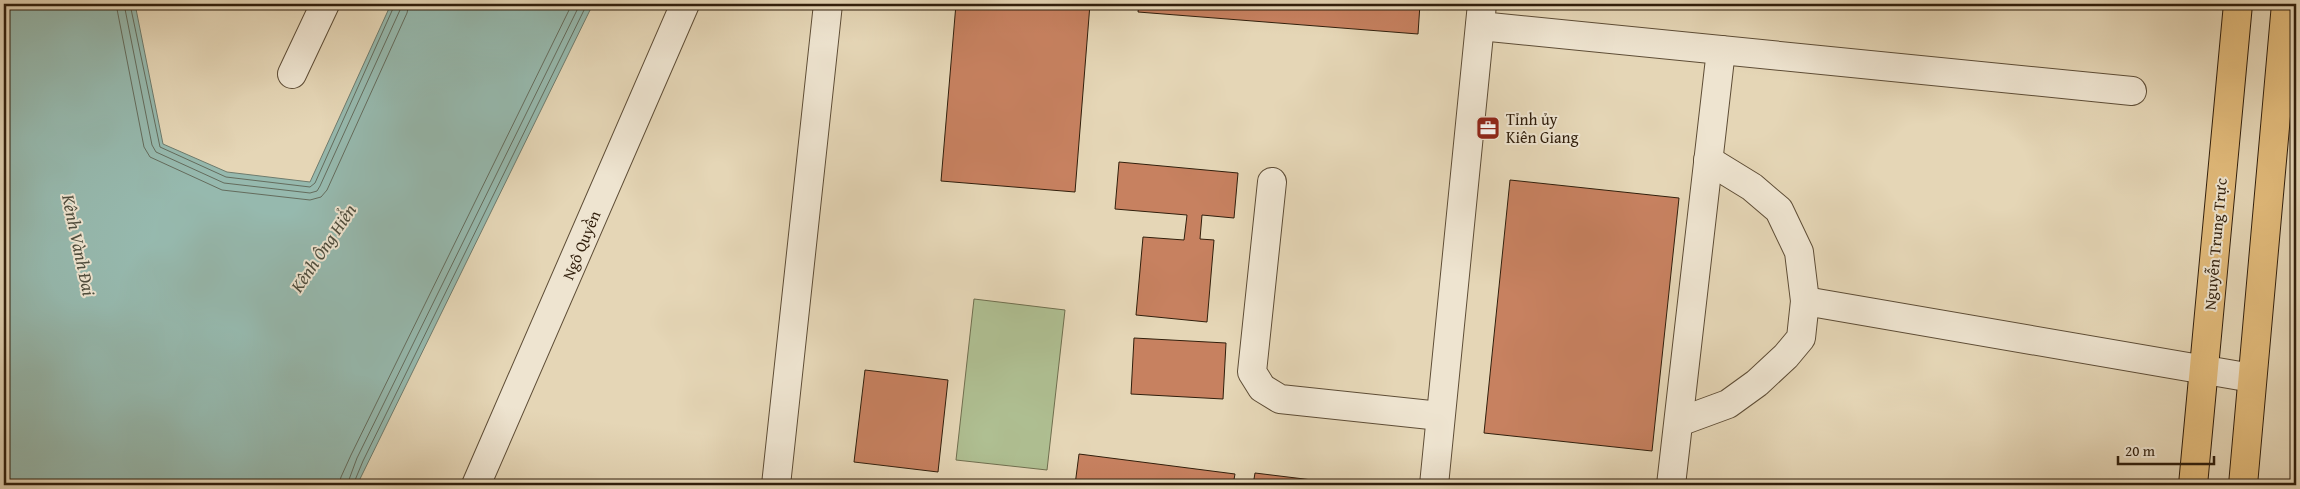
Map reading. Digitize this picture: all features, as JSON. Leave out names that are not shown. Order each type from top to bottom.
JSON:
[{"type":"main road","name":"Nguyễn Trung Trực","points":[[2193,485],[2238,4]]},
{"type":"main road","points":[[2242,485],[2252,378],[2287,91],[2286,4]]},
{"type":"street","points":[[292,74],[325,4]]},
{"type":"street","name":"Ngô Quyền","points":[[476,485],[685,4]]},
{"type":"street","points":[[776,485],[828,4]]},
{"type":"street","points":[[1434,485],[1481,15],[1721,50],[2132,91]]},
{"type":"street","points":[[1671,485],[1721,50]]},
{"type":"street","points":[[1678,422],[1728,404],[1757,383],[1786,356],[1801,338],[1805,301],[1799,252],[1780,210],[1752,187],[1708,160]]},
{"type":"street","points":[[1272,182],[1252,372],[1262,388],[1280,398],[1440,416]]},
{"type":"street","points":[[1805,301],[2252,378]]},
{"type":"green space","points":[[974,299],[1065,310],[1047,470],[956,460]]},
{"type":"water","points":[[4,4],[135,4],[163,144],[227,172],[310,182],[391,4],[593,4],[357,485],[4,485]]},
{"type":"building","points":[[956,4],[1090,4],[1075,192],[941,181]]},
{"type":"building","points":[[1139,4],[1420,4],[1418,34],[1138,12]]},
{"type":"building","points":[[1119,162],[1238,173],[1234,218],[1202,215],[1200,239],[1214,240],[1207,322],[1136,315],[1143,237],[1184,240],[1187,215],[1115,209]]},
{"type":"building","points":[[1510,180],[1679,198],[1652,451],[1484,433]]},
{"type":"building","points":[[1134,338],[1226,343],[1223,399],[1131,394]]},
{"type":"building","points":[[865,370],[948,380],[938,472],[854,462]]},
{"type":"building","points":[[1079,454],[1235,474],[1233,485],[1075,485]]},
{"type":"building","points":[[1255,473],[1353,485],[1253,485]]},
{"type":"place","name":"Tỉnh ủy Kiên Giang","points":[[1488,128]]},
{"type":"water label","name":"Kênh Vành Đai","points":[[79,245]]},
{"type":"water label","name":"Kênh Ông Hiển","points":[[323,248]]}]
